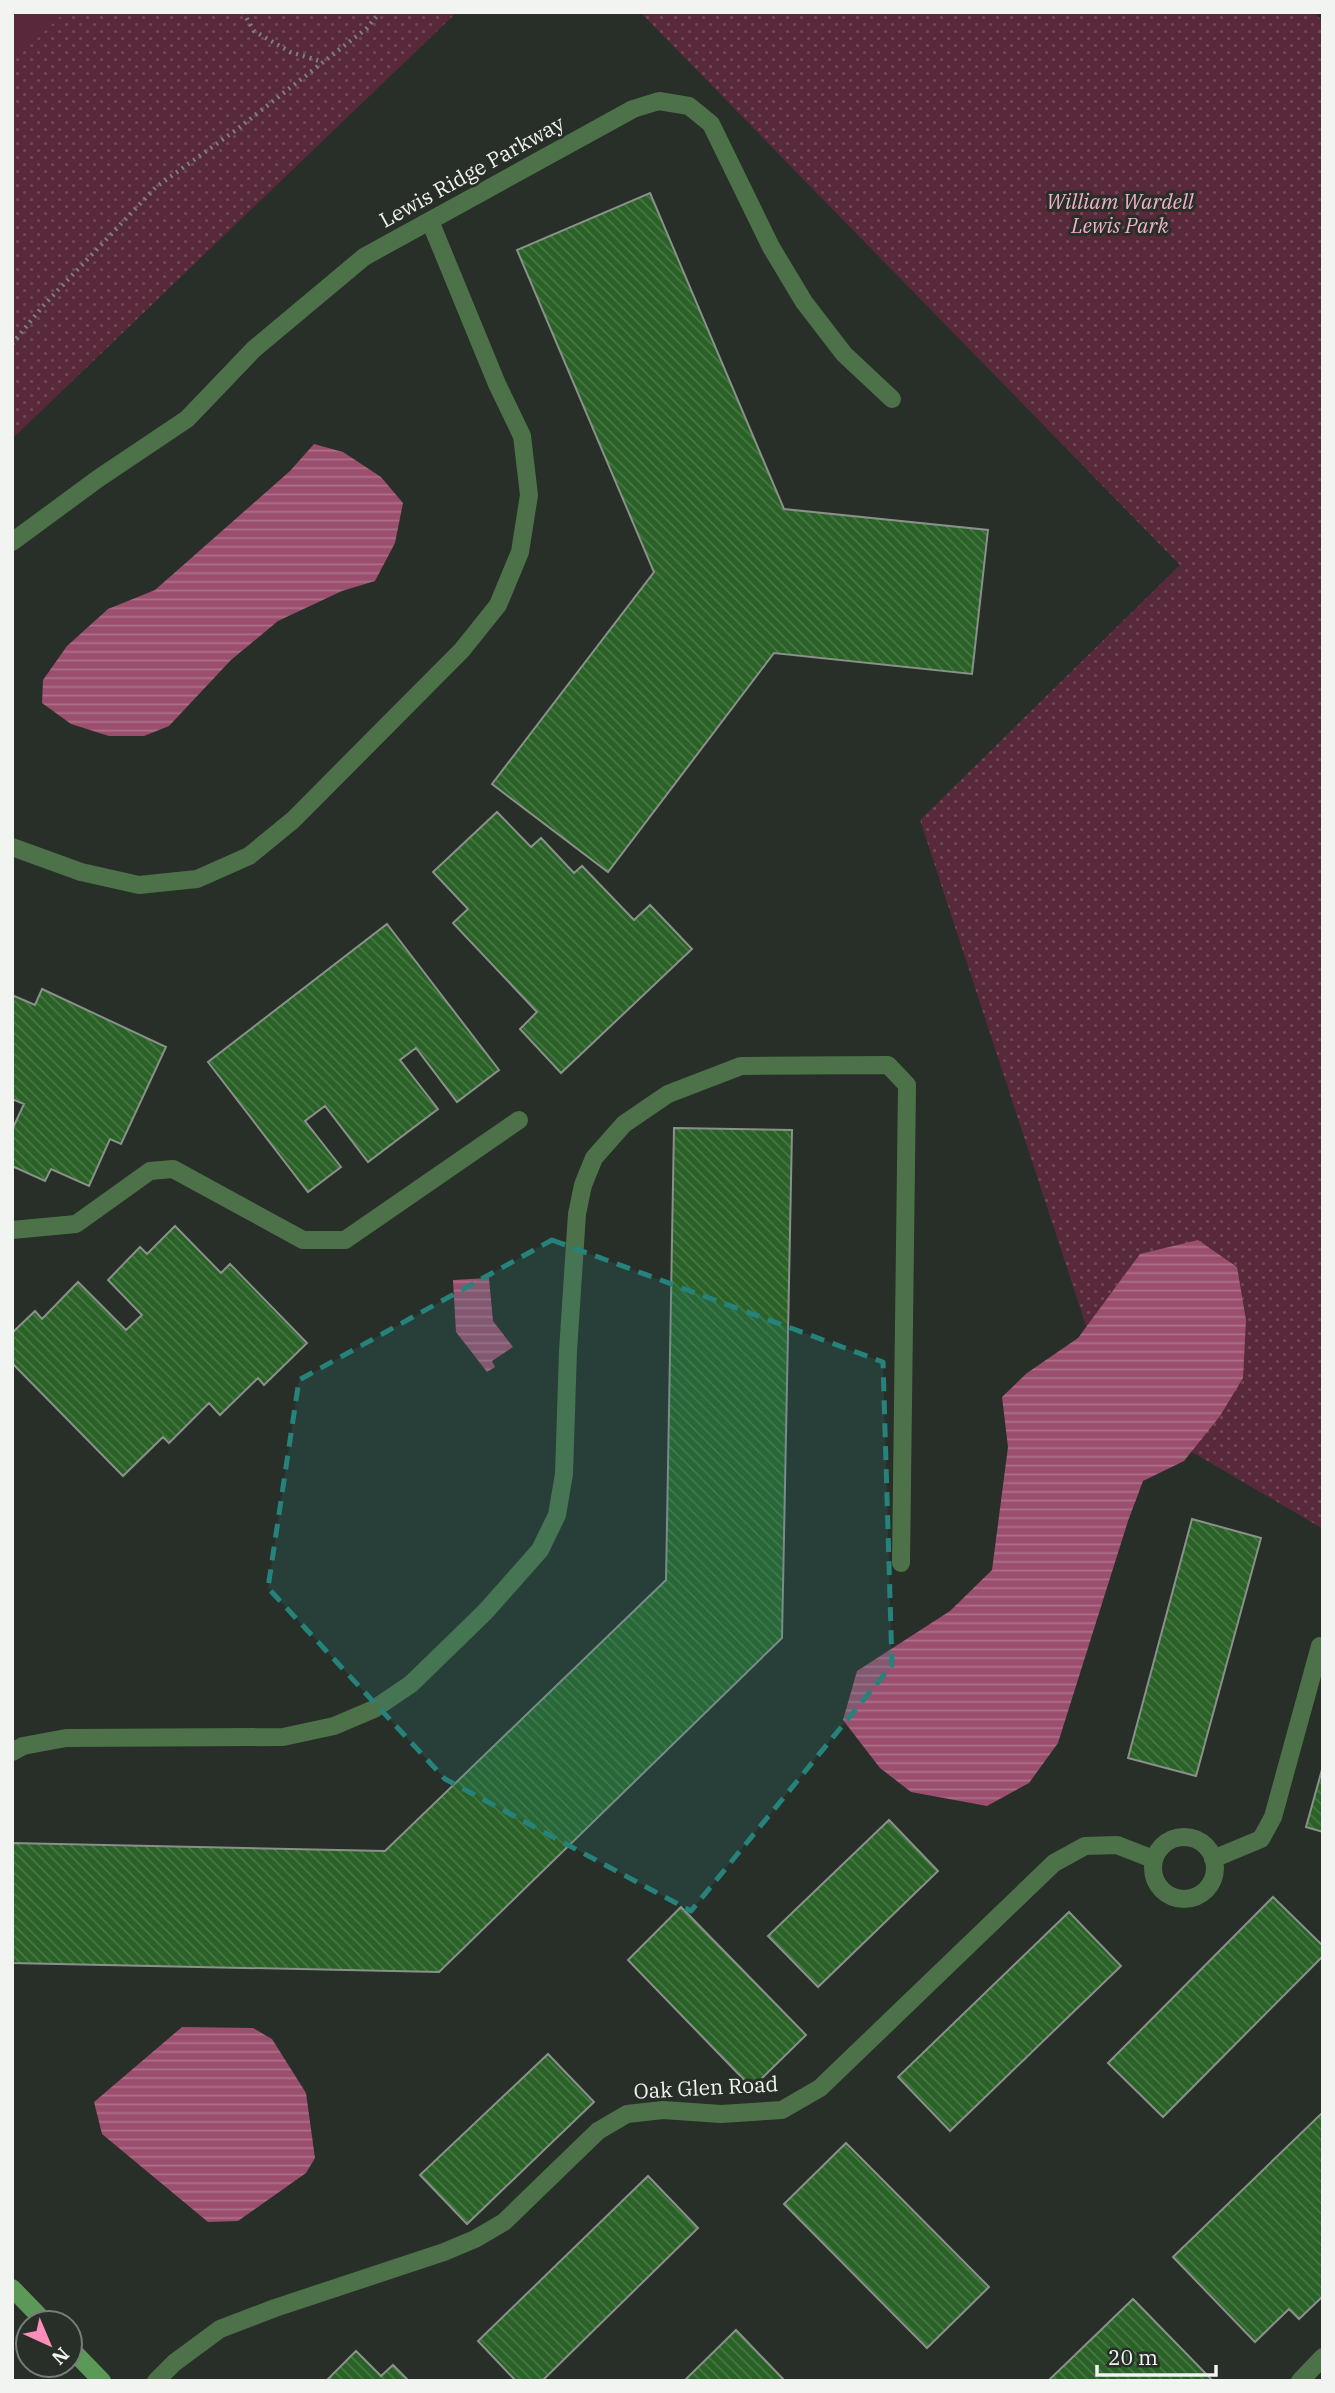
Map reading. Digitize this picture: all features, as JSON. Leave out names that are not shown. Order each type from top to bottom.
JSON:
[{"type":"street","name":"Lewis Ridge Parkway","points":[[12,542],[99,478],[187,419],[254,349],[364,257],[633,109],[659,101],[689,106],[711,124],[771,247],[804,302],[844,354],[892,399]]},
{"type":"street","points":[[12,847],[81,872],[139,885],[197,879],[249,856],[303,811],[462,650],[498,605],[520,552],[529,495],[522,436],[497,384],[430,221]]},
{"type":"street","points":[[12,1752],[23,1746],[66,1738],[283,1737],[334,1726],[374,1709],[411,1684],[504,1591],[540,1549],[557,1515],[564,1474],[568,1351],[577,1214],[583,1185],[594,1158],[624,1124],[668,1094],[741,1066],[888,1065],[907,1085],[901,1563]]},
{"type":"street","points":[[12,1230],[76,1224],[150,1171],[173,1169],[303,1240],[345,1240],[519,1120]]},
{"type":"street","points":[[1213,1859],[1261,1839],[1273,1817],[1321,1646]]},
{"type":"street","points":[[1187,1836],[1207,1846],[1213,1859],[1216,1866],[1210,1887],[1191,1900],[1169,1897],[1154,1881],[1153,1860],[1166,1841],[1187,1836]]},
{"type":"street","name":"Oak Glen Road","points":[[156,2381],[174,2363],[220,2329],[475,2239],[504,2222],[598,2131],[627,2114],[663,2110],[721,2114],[782,2110],[820,2088],[1054,1863],[1085,1846],[1117,1845],[1153,1860]]},
{"type":"street","points":[[12,2288],[32,2309]]},
{"type":"street","points":[[1300,2381],[1323,2357]]},
{"type":"street","points":[[84,2362],[102,2381]]},
{"type":"path","points":[[243,12],[254,31],[290,52],[324,62]]},
{"type":"path","points":[[12,344],[44,306],[156,187],[324,62],[367,28],[380,12]]},
{"type":"highlighted area","points":[[552,1240],[883,1362],[892,1665],[691,1911],[445,1779],[268,1588],[299,1380]]},
{"type":"green space","points":[[12,12],[457,12],[12,439]]},
{"type":"green space","points":[[12,12],[65,12],[12,63]]},
{"type":"green space","name":"William Wardell Lewis Park","points":[[640,12],[1314,12],[1323,22],[1323,1529],[1112,1405],[920,820],[1180,565]]},
{"type":"shaded area","points":[[314,444],[343,452],[381,477],[403,503],[395,543],[375,581],[342,591],[278,621],[231,660],[169,726],[144,736],[109,736],[71,724],[42,703],[43,680],[67,646],[108,609],[155,590],[290,471]]},
{"type":"shaded area","points":[[1198,1240],[1237,1267],[1246,1320],[1243,1378],[1220,1416],[1184,1461],[1143,1481],[1058,1743],[1029,1783],[987,1806],[911,1792],[880,1768],[843,1720],[857,1671],[950,1611],[992,1570],[1008,1447],[1002,1397],[1027,1373],[1078,1338],[1140,1254]]},
{"type":"shaded area","points":[[489,1278],[493,1321],[513,1347],[492,1361],[495,1367],[487,1372],[456,1332],[453,1280]]},
{"type":"shaded area","points":[[182,2027],[253,2028],[272,2039],[306,2093],[315,2158],[306,2173],[238,2221],[208,2222],[102,2134],[94,2102]]},
{"type":"building","points":[[650,193],[784,509],[988,530],[972,674],[774,653],[608,872],[492,784],[654,572],[517,250]]},
{"type":"building","points":[[497,812],[531,847],[541,838],[574,873],[582,866],[634,920],[650,905],[692,949],[561,1073],[520,1029],[537,1012],[453,923],[468,909],[433,872]]},
{"type":"building","points":[[387,924],[499,1070],[457,1102],[416,1048],[400,1060],[438,1109],[368,1162],[325,1106],[305,1121],[341,1167],[308,1192],[208,1062]]},
{"type":"building","points":[[42,989],[166,1047],[121,1144],[110,1139],[89,1186],[51,1169],[45,1181],[12,1166],[12,1130],[24,1104],[12,1099],[12,995],[35,1005]]},
{"type":"building","points":[[674,1128],[792,1130],[782,1638],[439,1972],[12,1963],[12,1843],[385,1851],[666,1580]]},
{"type":"building","points":[[175,1226],[221,1273],[230,1264],[307,1343],[264,1385],[258,1378],[220,1415],[209,1403],[169,1443],[163,1437],[123,1476],[12,1363],[12,1333],[35,1311],[42,1319],[78,1282],[126,1330],[142,1315],[108,1280],[140,1247],[147,1254]]},
{"type":"building","points":[[1192,1519],[1261,1538],[1196,1776],[1128,1758]]},
{"type":"building","points":[[1323,1766],[1323,1832],[1306,1827]]},
{"type":"building","points":[[889,1820],[938,1871],[818,1987],[768,1936]]},
{"type":"building","points":[[1273,1897],[1323,1946],[1323,1956],[1163,2117],[1108,2063]]},
{"type":"building","points":[[681,1907],[806,2035],[752,2088],[628,1960]]},
{"type":"building","points":[[1069,1912],[1121,1966],[950,2131],[898,2077]]},
{"type":"building","points":[[548,2054],[594,2102],[467,2224],[420,2175]]},
{"type":"building","points":[[1323,2112],[1323,2296],[1299,2319],[1289,2309],[1255,2342],[1173,2257]]},
{"type":"building","points":[[846,2143],[989,2287],[927,2348],[784,2204]]},
{"type":"building","points":[[648,2176],[698,2228],[542,2381],[516,2381],[478,2341]]},
{"type":"building","points":[[1133,2299],[1213,2381],[1048,2381]]},
{"type":"building","points":[[736,2330],[785,2381],[684,2381]]},
{"type":"building","points":[[356,2351],[381,2376],[393,2365],[409,2381],[326,2381]]}]
